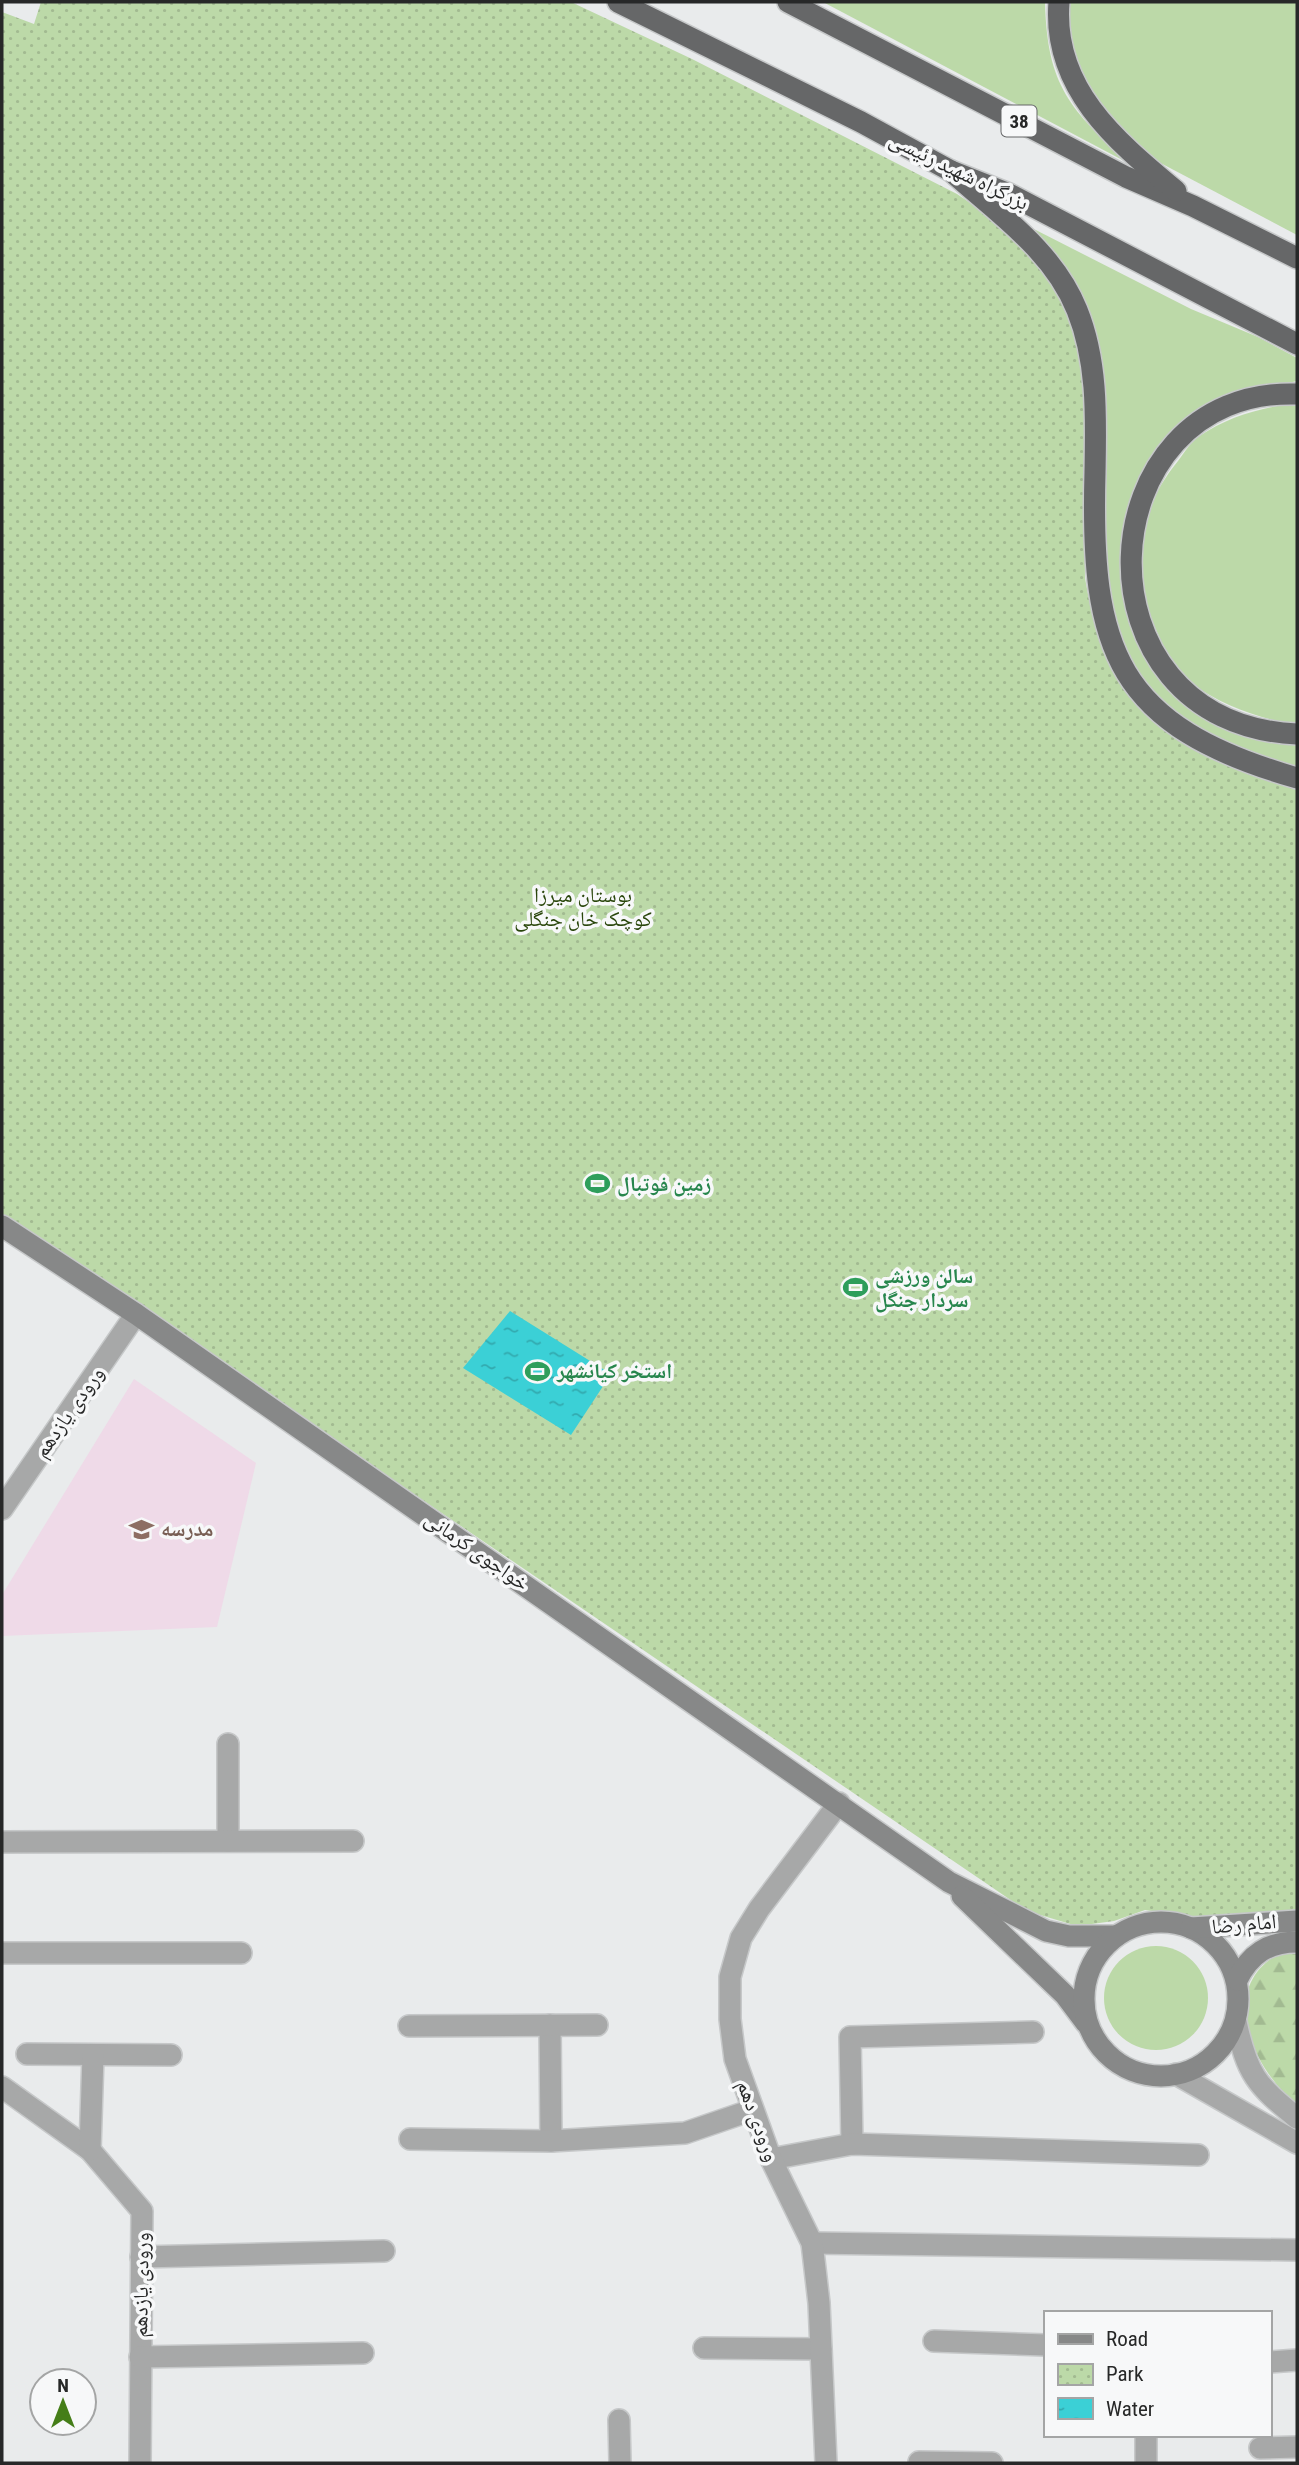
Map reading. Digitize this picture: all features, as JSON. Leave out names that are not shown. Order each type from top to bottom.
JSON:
[{"type":"highway","name":"بزرگراه شهید رئیسی","points":[[618,2],[861,122],[951,171],[1009,194],[1297,344]]},
{"type":"highway","name":"38","points":[[788,2],[1126,177],[1194,206],[1297,258]]},
{"type":"highway","points":[[1059,2],[1059,38],[1063,59],[1088,108],[1130,153],[1194,206]]},
{"type":"highway","points":[[951,171],[1036,246],[1066,286],[1078,312],[1095,392],[1095,580],[1109,640],[1120,664],[1136,689],[1158,712],[1194,737],[1243,763],[1297,778]]},
{"type":"highway","points":[[1297,394],[1252,399],[1226,408],[1199,423],[1172,449],[1142,497],[1130,542],[1129,561],[1135,604],[1144,636],[1163,666],[1191,694],[1217,712],[1268,730],[1297,734]]},
{"type":"main road","name":"خواجوی کرمانی","points":[[2,1226],[136,1314],[949,1882]]},
{"type":"main road","points":[[949,1882],[1046,1931],[1069,1936],[1116,1936]]},
{"type":"main road","points":[[949,1882],[1065,1995],[1098,2045],[1112,2060],[1130,2071],[1150,2076],[1176,2074],[1192,2071],[1211,2059],[1226,2042],[1236,2022],[1239,2003],[1237,1980],[1217,1946],[1190,1928],[1157,1922],[1135,1926],[1116,1936],[1101,1950],[1087,1977],[1084,2007],[1088,2027]]},
{"type":"main road","name":"امام رضا","points":[[1190,1928],[1297,1922]]},
{"type":"main road","name":"امام رضا","points":[[1237,1980],[1258,1952],[1279,1943],[1297,1942]]},
{"type":"street","name":"ورودی یازدهم","points":[[2,1509],[10,1480],[136,1314]]},
{"type":"street","points":[[228,1744],[228,1841]]},
{"type":"street","name":"ورودی دهم","points":[[826,2463],[821,2348],[812,2243],[771,2159],[735,2059],[730,2019],[730,1977],[741,1938],[839,1803]]},
{"type":"street","points":[[2,1842],[353,1841]]},
{"type":"street","points":[[2,1953],[241,1953]]},
{"type":"street","points":[[1236,2022],[1250,2071],[1258,2084],[1297,2118]]},
{"type":"street","points":[[550,2025],[551,2141]]},
{"type":"street","points":[[409,2026],[597,2025]]},
{"type":"street","points":[[852,2144],[850,2038],[1033,2032]]},
{"type":"street","points":[[27,2054],[171,2055]]},
{"type":"street","points":[[90,2150],[93,2055]]},
{"type":"street","points":[[1176,2074],[1297,2143]]},
{"type":"street","name":"ورودی یازدهم","points":[[2,2087],[90,2150],[142,2211],[140,2463]]},
{"type":"street","points":[[410,2139],[551,2141],[685,2133],[752,2110]]},
{"type":"street","points":[[771,2159],[852,2144],[1198,2155]]},
{"type":"street","points":[[812,2243],[1297,2250]]},
{"type":"street","points":[[141,2257],[384,2251]]},
{"type":"street","points":[[934,2341],[1044,2345]]},
{"type":"street","points":[[704,2348],[821,2348]]},
{"type":"street","points":[[141,2357],[363,2353]]},
{"type":"street","points":[[1271,2362],[1297,2360]]},
{"type":"street","points":[[619,2420],[620,2463]]},
{"type":"street","points":[[1146,2437],[1146,2463]]},
{"type":"street","points":[[1260,2449],[1297,2447]]},
{"type":"street","points":[[919,2462],[992,2463]]},
{"type":"shaded area","name":"مدرسه","points":[[134,1379],[256,1463],[217,1627],[2,1636],[2,1595]]},
{"type":"green space","name":"بوستان میرزا کوچک خان جنگلی","points":[[41,2],[571,2],[692,59],[957,194],[1011,234],[1039,262],[1060,296],[1075,333],[1083,373],[1087,414],[1085,578],[1096,625],[1111,663],[1130,695],[1154,720],[1182,741],[1215,759],[1297,789],[1297,1914],[1200,1918],[1145,1910],[1114,1921],[1077,1926],[1027,1911],[2,1214],[2,12],[34,24]]},
{"type":"green space","points":[[823,2],[1045,2],[1051,55],[1066,94],[1092,128],[1130,164]]},
{"type":"green space","points":[[1066,2],[1297,2],[1297,235],[1151,158],[1090,96],[1071,46]]},
{"type":"green space","points":[[1024,224],[1191,309],[1258,337],[1297,358],[1297,381],[1218,403],[1193,416],[1172,433],[1155,454],[1136,489],[1121,545],[1122,588],[1132,629],[1151,666],[1178,698],[1212,722],[1252,738],[1297,742],[1297,772],[1209,736],[1177,717],[1149,689],[1116,633]]},
{"type":"green space","points":[[1297,402],[1297,726],[1228,705],[1202,691],[1184,677],[1167,654],[1158,634],[1149,611],[1140,566],[1141,544],[1152,502],[1163,481],[1192,442],[1210,429],[1234,418]]},
{"type":"green space","points":[[1156,1946],[1176,1950],[1193,1961],[1204,1978],[1208,1998],[1204,2018],[1193,2035],[1176,2046],[1156,2050],[1136,2046],[1119,2035],[1108,2018],[1104,1998],[1108,1978],[1119,1961],[1136,1950]]},
{"type":"green space","points":[[1280,1953],[1297,1953],[1297,2105],[1281,2090],[1255,2050],[1245,2007],[1249,1986],[1260,1968]]},
{"type":"water","name":"استخر کیانشهر","points":[[510,1311],[611,1374],[571,1435],[463,1368]]},
{"type":"place","name":"زمین فوتبال","points":[[597,1184]]},
{"type":"place","name":"سالن ورزشی سردار جنگل","points":[[855,1288]]},
{"type":"place","name":"استخر کیانشهر","points":[[537,1371]]},
{"type":"place","name":"مدرسه","points":[[141,1529]]}]
